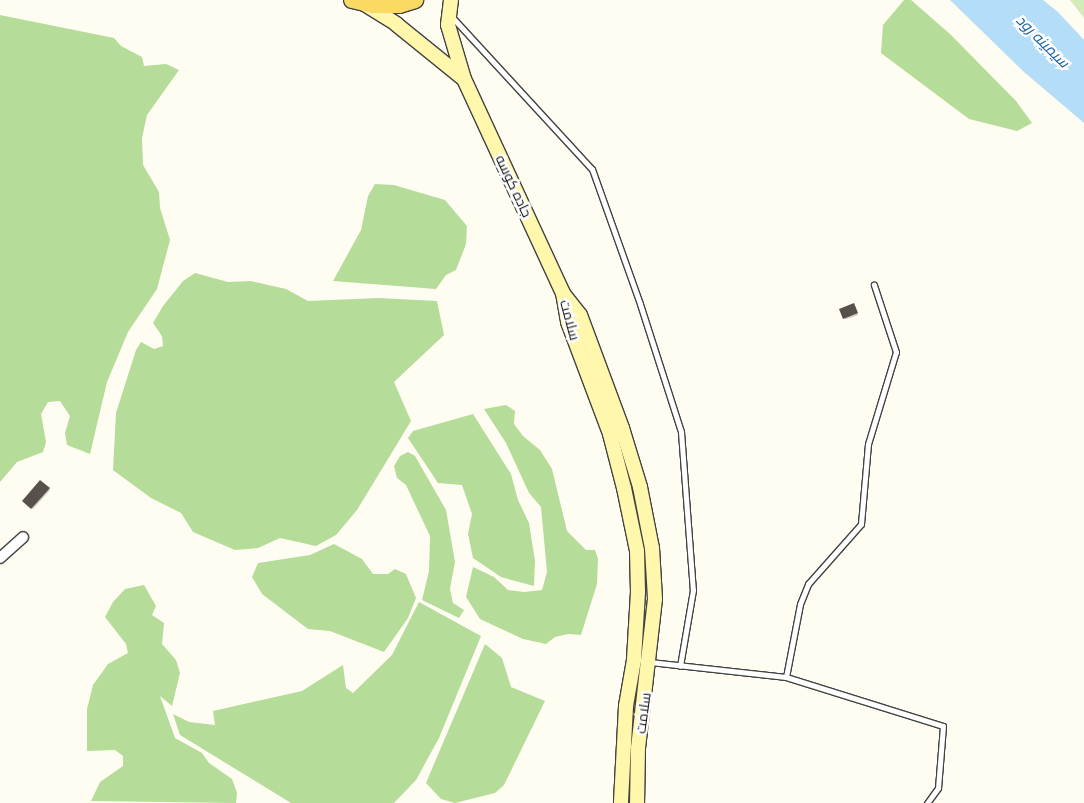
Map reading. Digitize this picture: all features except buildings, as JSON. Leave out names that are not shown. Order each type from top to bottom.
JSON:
[{"type":"main road","points":[[359,1],[398,5],[415,0]]},
{"type":"main road","name":"جاده کوسه","points":[[359,1],[396,24],[464,79]]},
{"type":"main road","name":"جاده کوسه","points":[[450,6],[448,25],[464,79],[563,293]]},
{"type":"main road","name":"سلامت","points":[[563,293],[568,322],[610,434],[637,551],[638,592],[634,660],[626,706],[621,803]]},
{"type":"main road","name":"سلامت","points":[[563,293],[580,315],[622,428],[640,487],[652,548],[655,599],[650,662],[638,748],[637,803]]},
{"type":"main road","points":[[634,660],[650,662]]},
{"type":"street","points":[[0,558],[23,537]]},
{"type":"lane","points":[[450,6],[592,169],[640,304],[681,432],[693,590],[680,666]]},
{"type":"lane","points":[[786,677],[800,604],[808,584],[861,524],[868,444],[896,352],[874,285]]},
{"type":"lane","points":[[650,662],[786,677],[943,726],[938,788],[927,803]]},
{"type":"green space","points":[[904,0],[911,0],[950,34],[1016,101],[1032,123],[1017,131],[969,119],[881,53],[883,25]]},
{"type":"green space","points":[[1070,0],[1084,0],[1084,18]]},
{"type":"green space","points":[[0,15],[114,38],[121,46],[142,57],[144,66],[166,64],[179,70],[147,115],[142,138],[143,165],[159,192],[160,208],[170,240],[157,289],[128,332],[107,382],[90,454],[67,445],[65,433],[70,416],[60,401],[48,402],[41,414],[46,442],[43,452],[17,462],[0,482]]},
{"type":"green space","points":[[375,184],[394,185],[445,200],[467,226],[466,244],[456,270],[446,275],[436,289],[333,281],[361,230],[368,196]]},
{"type":"green space","points":[[195,273],[228,282],[251,281],[286,289],[308,301],[379,298],[437,301],[444,335],[394,382],[411,421],[357,510],[336,535],[316,546],[280,538],[258,548],[235,550],[193,532],[181,513],[151,498],[113,470],[116,413],[136,350],[141,342],[154,349],[163,346],[162,336],[153,323],[163,306],[183,281]]},
{"type":"green space","points":[[506,405],[515,411],[514,424],[523,436],[540,450],[552,469],[567,531],[586,550],[595,550],[598,559],[597,584],[581,635],[568,634],[555,637],[546,644],[523,639],[480,619],[466,597],[473,567],[494,577],[508,590],[524,592],[542,590],[547,572],[541,507],[529,493],[506,443],[484,409]]},
{"type":"green space","points":[[473,414],[511,474],[518,500],[529,523],[535,561],[534,586],[501,577],[473,558],[468,534],[472,514],[462,485],[438,483],[408,438],[413,431]]},
{"type":"green space","points":[[408,452],[415,456],[446,510],[455,562],[450,589],[453,603],[464,610],[459,618],[422,600],[429,571],[430,536],[406,485],[397,478],[394,466],[400,456]]},
{"type":"green space","points":[[334,544],[362,559],[373,574],[388,574],[395,569],[406,574],[416,598],[408,618],[384,652],[330,631],[308,629],[262,594],[252,577],[258,563],[310,555]]},
{"type":"green space","points":[[144,585],[156,606],[152,615],[164,623],[162,644],[176,660],[180,673],[172,706],[160,696],[175,738],[202,753],[209,763],[232,779],[237,793],[236,803],[91,801],[100,782],[123,766],[123,756],[115,750],[87,751],[87,709],[93,685],[108,664],[128,653],[126,644],[105,617],[113,602],[125,589]]},
{"type":"green space","points":[[419,602],[481,636],[439,738],[416,780],[394,803],[291,803],[180,735],[173,714],[189,722],[215,725],[213,711],[302,691],[343,665],[346,688],[353,693],[392,655]]},
{"type":"green space","points":[[485,644],[502,658],[511,687],[545,701],[504,785],[495,793],[455,803],[441,799],[426,783]]},
{"type":"water","name":"سیمینه رود","points":[[950,0],[1043,0],[1058,12],[1084,40],[1084,123],[1024,72]]}]
